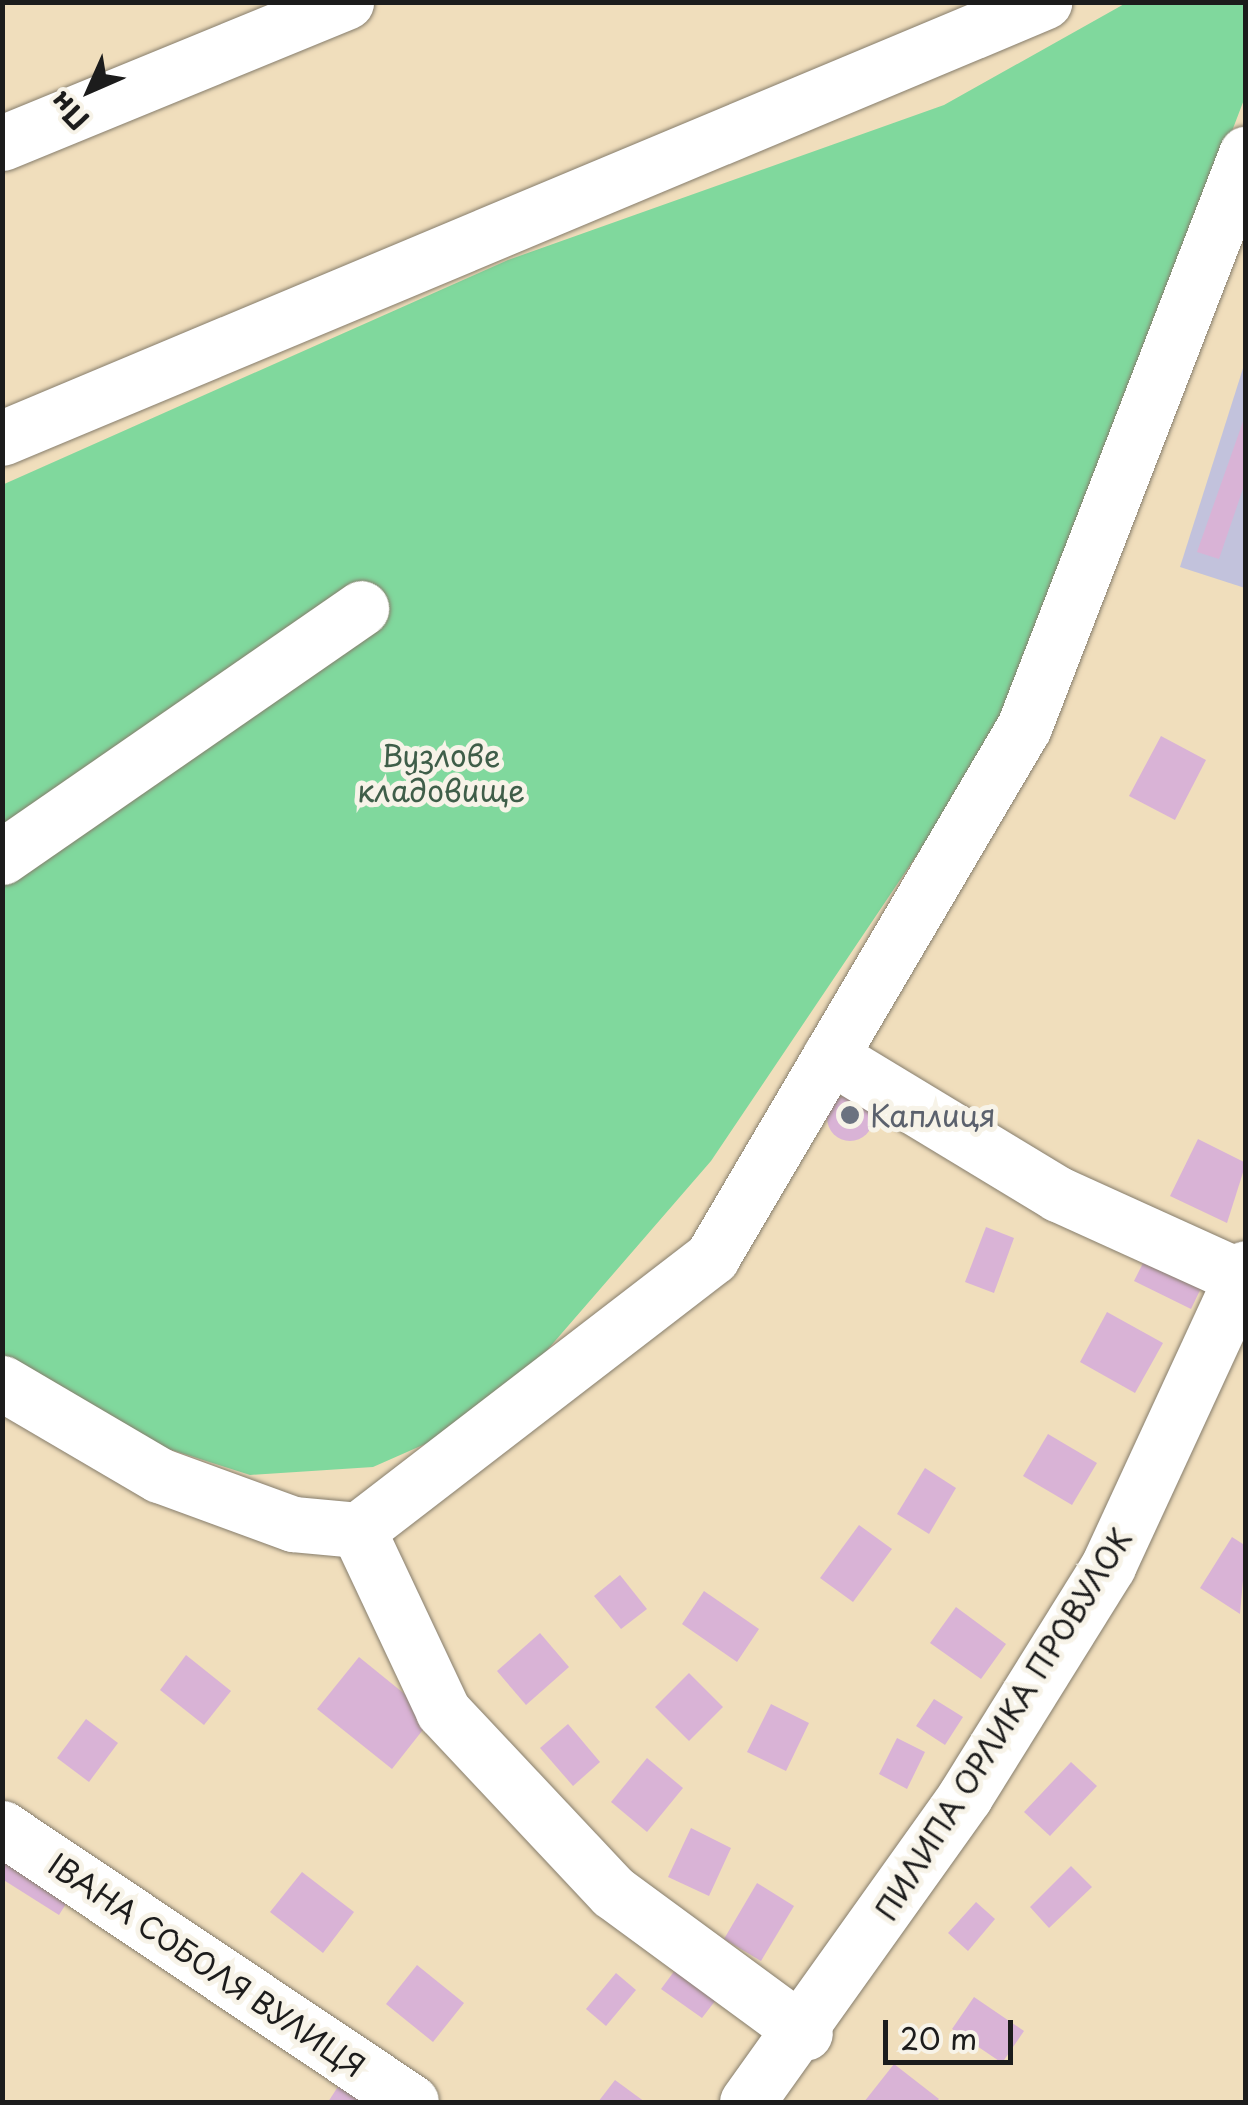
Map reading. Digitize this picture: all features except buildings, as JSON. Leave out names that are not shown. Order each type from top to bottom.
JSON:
[{"type":"street","points":[[2,143],[346,2]]},
{"type":"street","points":[[2,438],[1044,2]]},
{"type":"street","points":[[2,1383],[159,1475],[293,1524],[358,1530],[712,1257],[1024,727],[1246,154]]},
{"type":"street","points":[[2,857],[361,608]]},
{"type":"street","points":[[830,1056],[1058,1194],[1243,1273]]},
{"type":"street","name":"ПИЛИПА ОРЛИКА ПРОВУЛОК","points":[[747,2102],[805,2033],[1108,1566],[1243,1273]]},
{"type":"street","points":[[358,1530],[443,1711],[613,1892],[805,2033]]},
{"type":"street","name":"ІВАНА СОБОЛЯ ВУЛИЦЯ","points":[[2,1828],[411,2102]]},
{"type":"shaded area","points":[[1245,362],[1245,588],[1180,567]]},
{"type":"green space","name":"Вузлове кладовище","points":[[1126,3],[1245,3],[1245,97],[1007,721],[711,1161],[491,1415],[373,1467],[250,1475],[81,1421],[3,1379],[2,485],[508,260],[944,105]]},
{"type":"place","name":"Каплиця","points":[[850,1115]]}]
